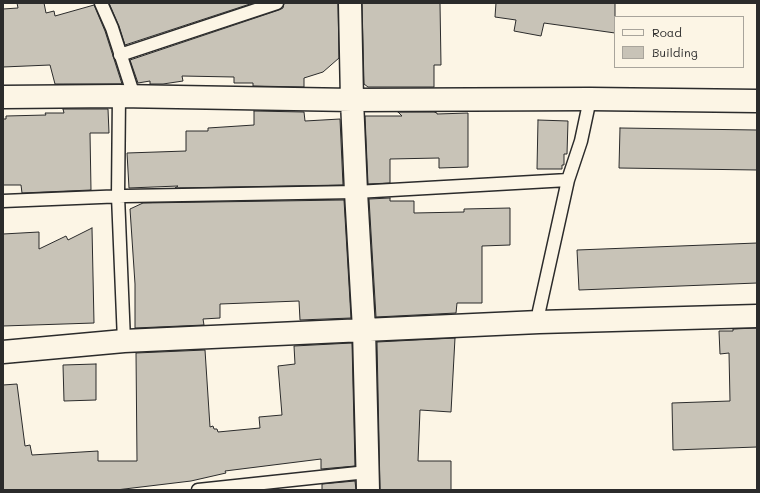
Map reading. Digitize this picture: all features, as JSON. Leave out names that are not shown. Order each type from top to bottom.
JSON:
[{"type":"street","points":[[350,3],[352,100],[364,329],[368,481]]},
{"type":"street","points":[[3,97],[127,96],[352,100],[590,98],[757,101]]},
{"type":"street","points":[[3,352],[124,340],[538,322],[757,316]]},
{"type":"lane","points":[[101,3],[112,28],[120,55],[127,96],[118,196],[124,340]]},
{"type":"lane","points":[[120,55],[277,3]]},
{"type":"lane","points":[[538,322],[539,311],[568,180],[581,141],[590,98]]},
{"type":"lane","points":[[3,201],[118,196],[356,192],[568,180]]},
{"type":"lane","points":[[198,490],[368,481]]},
{"type":"building","points":[[17,3],[44,3],[46,13],[54,11],[55,16],[94,5],[105,31],[122,84],[55,84],[50,65],[3,67],[3,9],[18,8]]},
{"type":"building","points":[[109,3],[253,3],[125,45]]},
{"type":"building","points":[[284,3],[338,3],[339,58],[323,72],[304,78],[304,87],[253,86],[253,83],[234,83],[234,77],[182,76],[183,81],[163,84],[150,84],[150,81],[138,83],[130,60],[279,10],[283,8]]},
{"type":"building","points":[[362,3],[440,3],[441,65],[434,65],[434,87],[368,87],[364,84]]},
{"type":"building","points":[[496,3],[615,3],[614,33],[544,23],[541,36],[514,31],[516,20],[495,17]]},
{"type":"building","points":[[63,109],[108,109],[109,133],[90,133],[91,190],[22,193],[21,185],[3,185],[3,119],[6,119],[6,116],[64,113]]},
{"type":"building","points":[[254,111],[304,112],[305,121],[340,119],[343,185],[175,188],[178,186],[129,188],[127,153],[186,151],[186,131],[208,131],[208,128],[254,125]]},
{"type":"building","points":[[398,112],[434,112],[437,114],[468,113],[468,167],[439,168],[439,158],[390,159],[390,183],[368,184],[365,116],[402,116]]},
{"type":"building","points":[[538,120],[568,121],[567,154],[564,154],[564,165],[562,165],[562,169],[537,169]]},
{"type":"building","points":[[620,128],[757,130],[757,170],[619,168]]},
{"type":"building","points":[[390,198],[390,201],[414,201],[414,213],[464,212],[464,209],[510,208],[510,245],[482,246],[482,303],[457,303],[456,313],[376,317],[369,199]]},
{"type":"building","points":[[344,200],[351,318],[300,320],[299,301],[220,304],[220,318],[203,319],[204,325],[135,328],[135,284],[130,209],[143,203]]},
{"type":"building","points":[[92,228],[94,323],[3,326],[3,234],[39,232],[39,249],[66,236],[68,240]]},
{"type":"building","points":[[757,243],[757,283],[579,290],[577,250]]},
{"type":"building","points":[[757,328],[757,447],[673,450],[672,403],[730,401],[729,353],[720,354],[719,331]]},
{"type":"building","points":[[455,338],[451,412],[420,410],[418,461],[451,461],[451,490],[380,490],[377,342]]},
{"type":"building","points":[[352,343],[355,466],[321,469],[321,459],[225,471],[226,473],[191,481],[116,490],[3,490],[3,385],[17,384],[25,446],[30,445],[32,455],[98,451],[98,461],[137,461],[136,353],[205,350],[210,427],[213,426],[218,432],[260,428],[259,417],[282,415],[278,366],[295,364],[294,346]]},
{"type":"building","points":[[96,364],[96,400],[64,401],[63,365]]},
{"type":"building","points":[[355,481],[356,490],[322,490],[322,484]]}]
